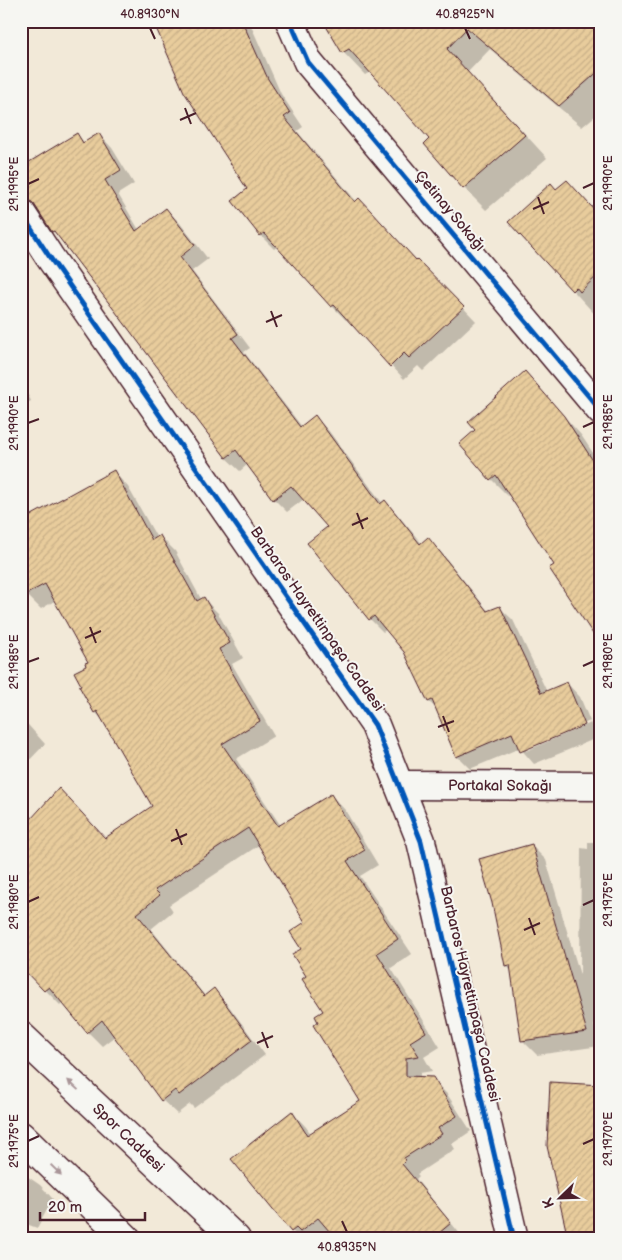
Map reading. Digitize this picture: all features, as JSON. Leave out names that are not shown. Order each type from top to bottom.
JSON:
[{"type":"street","name":"Çetinay Sokağı","points":[[290,21],[308,62],[601,411]]},
{"type":"street","name":"Barbaros Hayrettinpaşa Caddesi","points":[[21,212],[49,256],[375,725],[421,841],[514,1239]]},
{"type":"street","name":"Portakal Sokağı","points":[[399,785],[601,786]]},
{"type":"street","name":"Spor Caddesi","points":[[21,1036],[236,1239]]},
{"type":"street","points":[[21,1136],[127,1239]]},
{"type":"building","points":[[153,21],[242,21],[268,79],[290,113],[284,117],[355,202],[359,198],[416,260],[464,307],[409,358],[404,353],[390,367],[334,305],[331,307],[264,233],[260,236],[232,201],[247,189],[184,92]]},
{"type":"building","points":[[323,21],[601,21],[601,69],[559,106],[467,28],[447,49],[525,135],[463,189],[424,144],[429,139],[349,49],[342,53]]},
{"type":"building","points":[[77,133],[83,143],[99,133],[121,170],[105,180],[136,231],[166,208],[195,245],[180,257],[238,334],[232,338],[300,427],[315,415],[380,504],[385,500],[420,544],[428,537],[487,611],[500,606],[541,693],[567,682],[585,725],[520,752],[512,733],[456,757],[432,700],[428,702],[404,652],[374,616],[369,620],[307,543],[327,527],[291,486],[273,500],[236,450],[226,458],[54,231],[52,232],[21,187],[21,167]]},
{"type":"building","points":[[567,180],[601,217],[601,272],[580,292],[576,287],[572,291],[508,222],[551,183],[556,189]]},
{"type":"building","points":[[525,371],[564,416],[601,473],[601,646],[549,568],[554,565],[496,475],[490,480],[459,444],[475,430],[468,422]]},
{"type":"building","points":[[114,470],[152,540],[160,535],[197,601],[204,597],[230,643],[219,649],[260,721],[222,744],[278,826],[331,794],[365,850],[347,861],[398,939],[377,953],[426,1032],[410,1042],[419,1056],[406,1058],[406,1076],[433,1077],[457,1116],[438,1128],[442,1134],[404,1158],[405,1161],[402,1164],[451,1223],[432,1239],[336,1239],[318,1218],[300,1232],[296,1228],[291,1232],[231,1159],[292,1111],[307,1135],[360,1101],[313,1025],[318,1022],[315,1016],[323,1011],[302,979],[306,976],[292,954],[301,949],[290,932],[305,922],[248,828],[155,890],[160,895],[137,914],[204,996],[214,988],[252,1040],[179,1095],[175,1090],[161,1101],[102,1020],[87,1033],[49,987],[44,991],[21,967],[21,830],[59,788],[105,838],[152,806],[97,711],[94,713],[79,686],[81,685],[74,672],[86,666],[85,663],[88,662],[45,584],[21,597],[21,521]]},
{"type":"building","points":[[532,844],[587,1032],[521,1041],[510,965],[505,966],[492,903],[479,859]]},
{"type":"building","points":[[550,1082],[601,1085],[601,1239],[568,1239],[547,1146]]},
{"type":"cycle path","points":[[290,21],[308,62],[601,411]]},
{"type":"cycle path","points":[[21,213],[375,725],[421,841],[514,1239]]}]
